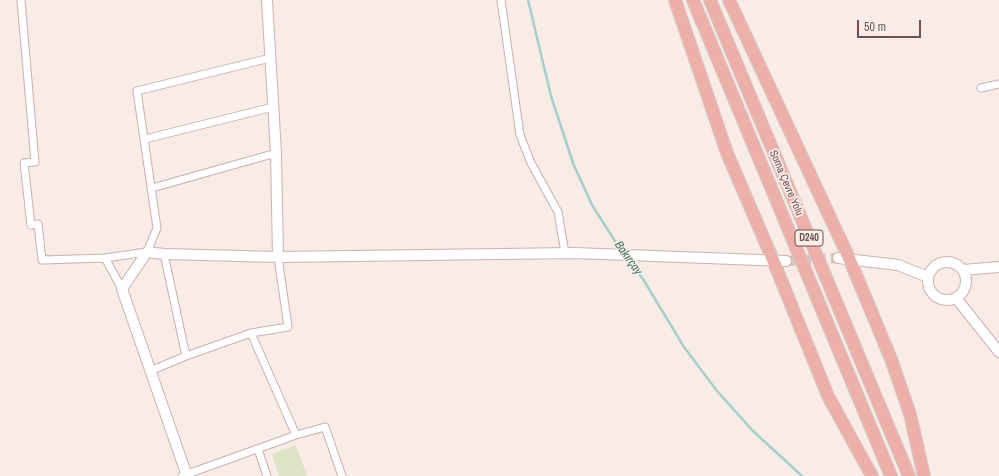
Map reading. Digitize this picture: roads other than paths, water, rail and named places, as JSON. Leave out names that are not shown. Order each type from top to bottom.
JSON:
[{"type":"highway","points":[[675,0],[727,153],[773,260],[828,396],[872,476]]},
{"type":"highway","name":"Soma Çevre Yolu","points":[[693,0],[891,476]]},
{"type":"highway","name":"Soma Çevre Yolu","points":[[710,0],[909,476]]},
{"type":"highway","points":[[729,0],[896,372],[910,414],[924,476]]},
{"type":"main road","points":[[267,0],[276,153],[278,257]]},
{"type":"main road","points":[[185,475],[122,289],[147,252],[164,254],[278,257],[570,253],[786,261]]},
{"type":"main road","points":[[844,258],[898,265],[928,277]]},
{"type":"main road","points":[[943,262],[954,263],[963,270],[966,276],[965,289],[956,298],[944,300],[938,298],[929,289],[928,277],[933,267],[943,262]]},
{"type":"main road","points":[[963,270],[999,267]]},
{"type":"main road","points":[[956,298],[999,352]]},
{"type":"street","points":[[21,0],[35,162],[24,162],[31,225],[38,224],[42,260],[105,258],[147,252],[157,228],[137,91],[270,58]]},
{"type":"street","points":[[501,0],[520,135],[531,163],[558,212],[570,253]]},
{"type":"street","points":[[981,88],[999,84]]},
{"type":"street","points":[[145,139],[273,107]]},
{"type":"street","points":[[152,188],[276,153]]},
{"type":"street","points":[[164,254],[186,356]]},
{"type":"street","points":[[150,371],[186,356],[251,333],[288,327],[278,257]]},
{"type":"street","points":[[105,258],[122,289]]},
{"type":"street","points":[[251,333],[296,435]]},
{"type":"street","points":[[185,475],[258,450],[296,435],[325,427],[342,476]]},
{"type":"street","points":[[258,450],[267,476]]},
{"type":"waterway","name":"Bakırçay","points":[[528,0],[551,96],[573,163],[592,205],[622,252]]},
{"type":"waterway","name":"Bakırçay","points":[[626,258],[643,279],[684,347],[717,391],[753,431],[802,476]]},
{"type":"tunnel","points":[[786,261],[838,258]]}]
